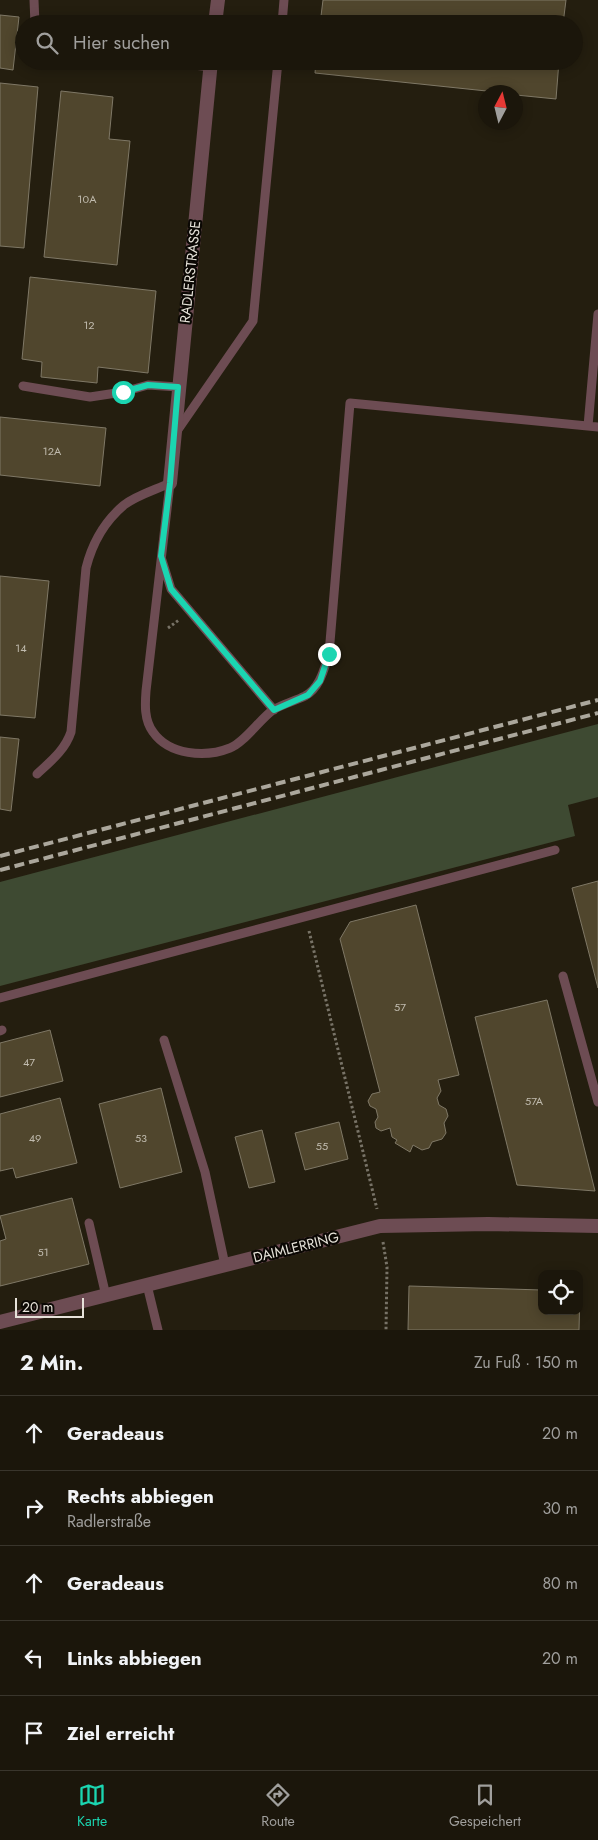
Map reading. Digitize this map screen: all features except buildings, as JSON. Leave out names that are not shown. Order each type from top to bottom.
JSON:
[{"type":"street","points":[[216,15],[218,0]]},
{"type":"street","name":"RADLERSTRASSE","points":[[170,483],[173,436],[210,70]]},
{"type":"street","name":"DAIMLERRING","points":[[0,1322],[380,1226],[488,1224],[598,1226]]},
{"type":"lane","points":[[34,0],[35,15]]},
{"type":"lane","points":[[283,15],[284,0]]},
{"type":"lane","points":[[173,436],[253,321],[277,70]]},
{"type":"lane","points":[[588,426],[598,314]]},
{"type":"lane","points":[[23,386],[90,397],[123,392],[148,385],[178,387]]},
{"type":"lane","points":[[170,483],[145,711],[152,731],[165,744],[185,751],[206,754],[232,748],[274,710],[308,695],[320,681],[329,654],[350,404],[598,427]]},
{"type":"lane","points":[[37,774],[62,750],[71,732],[86,568],[90,552],[108,522],[124,505],[170,483]]},
{"type":"lane","points":[[161,556],[171,589],[274,710]]},
{"type":"lane","points":[[0,998],[555,850]]},
{"type":"lane","points":[[563,976],[598,1102]]},
{"type":"lane","points":[[164,1040],[205,1172],[225,1265]]},
{"type":"lane","points":[[89,1224],[106,1296]]},
{"type":"lane","points":[[147,1285],[158,1330]]},
{"type":"path","points":[[305,916],[380,1226],[387,1267],[386,1330]]},
{"type":"green space","points":[[598,724],[598,797],[568,805],[575,836],[0,986],[0,882]]},
{"type":"railway","points":[[0,856],[598,700]]},
{"type":"railway","points":[[0,870],[598,713]]},
{"type":"route","points":[[123,392],[148,385],[178,387],[170,483],[161,556],[171,589],[274,710],[308,695],[320,681],[329,654]]}]
